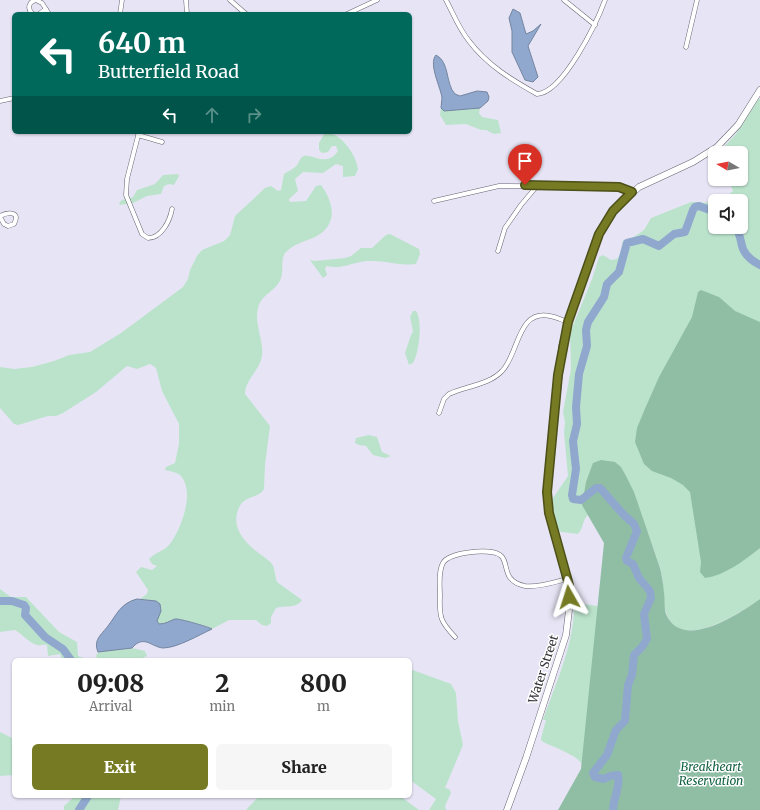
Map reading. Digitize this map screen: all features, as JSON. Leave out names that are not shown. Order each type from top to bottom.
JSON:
[{"type":"main road","name":"Water Street","points":[[507,810],[526,758],[566,635],[569,610],[567,578],[549,513],[547,492],[558,375],[568,322],[599,234],[613,211],[632,192],[651,181],[700,158],[717,147],[738,125],[760,90]]},
{"type":"street","points":[[120,12],[122,0]]},
{"type":"street","points":[[186,0],[187,12]]},
{"type":"street","points":[[230,0],[244,12]]},
{"type":"street","points":[[351,12],[377,0]]},
{"type":"street","points":[[446,0],[468,40],[481,56],[500,72],[537,94],[544,94],[552,88],[570,66],[595,25],[605,0]]},
{"type":"street","points":[[564,0],[595,25]]},
{"type":"street","points":[[686,48],[697,0]]},
{"type":"street","points":[[32,12],[29,8],[30,4],[34,1],[40,2],[48,12]]},
{"type":"street","points":[[42,12],[46,9]]},
{"type":"street","points":[[0,100],[12,98]]},
{"type":"street","points":[[162,142],[138,134],[126,190],[127,201],[138,221],[142,234],[148,238],[158,235],[171,218],[172,209]]},
{"type":"street","points":[[434,201],[499,186],[619,187],[632,192]]},
{"type":"street","points":[[498,251],[505,228],[521,205],[537,186]]},
{"type":"street","points":[[439,413],[444,398],[449,394],[491,379],[502,372],[511,359],[526,323],[537,316],[549,316],[568,322]]},
{"type":"street","points":[[455,637],[442,624],[439,607],[441,571],[443,563],[452,555],[478,552],[498,554],[503,557],[508,575],[514,581],[524,586],[534,586],[567,578]]},
{"type":"green space","name":"Breakheart Reservation","points":[[758,99],[760,99],[760,599],[739,613],[725,620],[696,630],[683,630],[673,624],[666,612],[662,576],[644,523],[640,560],[760,810],[579,774],[582,765],[576,758],[541,740],[546,720],[543,720],[568,648],[574,603],[598,606],[611,553],[589,514],[585,518],[578,534],[557,530],[552,504],[553,498],[568,476],[564,433],[565,422],[563,412],[571,369],[570,333],[592,279],[599,257],[603,255],[611,260],[617,259],[620,254],[623,240],[631,239],[644,230],[651,218],[691,202],[708,203],[708,234],[748,234],[748,194],[729,194],[733,191],[731,186],[748,186],[748,146],[725,146],[736,134]]},
{"type":"green space","points":[[441,108],[450,110],[480,108],[479,113],[482,117],[498,120],[501,133],[494,134],[466,124],[446,125],[440,115]]},
{"type":"green space","points":[[324,134],[332,134],[340,138],[352,153],[358,169],[355,176],[343,177],[343,166],[336,164],[323,173],[303,172],[295,179],[298,191],[289,199],[289,201],[306,201],[316,186],[321,185],[330,201],[332,215],[328,226],[323,232],[318,236],[292,247],[286,252],[283,257],[282,275],[279,282],[262,299],[258,308],[257,320],[262,344],[262,356],[261,361],[247,384],[245,394],[270,426],[265,465],[264,489],[260,494],[247,499],[241,504],[237,512],[236,519],[237,526],[248,544],[272,564],[277,582],[302,600],[294,606],[276,608],[271,617],[271,623],[267,626],[262,625],[256,620],[229,620],[212,629],[188,621],[175,619],[159,624],[157,621],[161,607],[156,601],[140,599],[147,594],[148,590],[136,572],[141,567],[152,570],[157,566],[152,564],[149,559],[167,547],[174,538],[185,510],[187,491],[185,482],[180,475],[165,470],[166,467],[175,463],[179,444],[179,424],[162,391],[156,368],[150,364],[137,369],[127,366],[96,392],[63,413],[18,425],[14,424],[0,408],[0,367],[14,369],[32,367],[69,355],[90,352],[121,333],[183,287],[188,279],[190,270],[197,256],[202,250],[224,241],[230,235],[235,216],[265,188],[271,186],[278,191],[281,190],[284,174],[293,169],[301,158],[309,156],[328,159],[338,151],[336,146],[332,146],[328,152],[322,153],[319,150],[319,143]]},
{"type":"green space","points":[[178,174],[179,176],[174,185],[169,184],[164,186],[161,194],[147,196],[133,203],[120,205],[119,203],[122,200],[133,197],[137,190],[155,184],[163,175]]},
{"type":"green space","points":[[390,234],[419,249],[420,254],[416,264],[367,261],[337,267],[327,266],[325,268],[327,275],[323,278],[310,260],[315,261],[345,258],[351,256],[361,248],[372,248],[386,235]]},
{"type":"green space","points":[[701,290],[719,297],[735,311],[760,322],[760,548],[727,571],[705,578],[700,572],[701,562],[690,492],[683,485],[671,478],[652,471],[644,464],[635,442],[637,428],[644,411],[659,377],[692,317],[698,292]]},
{"type":"green space","points":[[413,311],[416,311],[418,315],[420,329],[415,359],[413,363],[409,365],[405,353],[413,331],[410,317]]},
{"type":"green space","points":[[369,435],[377,437],[382,452],[391,456],[385,458],[373,455],[366,446],[355,443],[356,438]]},
{"type":"green space","name":"Breakheart Reservation","points":[[601,460],[615,462],[621,467],[634,492],[660,568],[666,614],[674,625],[684,630],[697,630],[711,626],[739,613],[760,599],[760,810],[558,810],[581,769],[604,543],[582,505],[586,482],[593,463]]},
{"type":"green space","points":[[0,589],[11,597],[26,597],[59,632],[77,642],[78,656],[84,658],[61,658],[60,654],[48,656],[47,645],[34,644],[15,630],[0,632]]},
{"type":"green space","points":[[132,648],[145,651],[147,656],[142,658],[97,658],[96,656],[98,652]]},
{"type":"green space","points":[[412,670],[451,684],[456,693],[458,721],[463,745],[445,788],[449,789],[451,793],[445,806],[446,810],[429,810],[436,799],[412,781]]},
{"type":"green space","points":[[0,732],[12,738],[12,775],[0,776]]},
{"type":"green space","points":[[73,798],[121,798],[118,810],[64,810],[64,806]]},
{"type":"green space","points":[[257,798],[403,798],[419,810],[246,810]]},
{"type":"water","points":[[513,9],[520,13],[526,34],[533,31],[541,24],[528,46],[538,77],[533,82],[525,80],[512,52],[512,31],[509,18]]},
{"type":"water","points":[[436,55],[440,58],[446,68],[450,84],[455,94],[460,96],[477,91],[487,92],[489,97],[488,101],[480,108],[444,111],[441,108],[442,98],[433,64]]},
{"type":"water","points":[[137,599],[156,601],[160,604],[161,611],[157,621],[159,624],[164,624],[177,619],[212,629],[175,646],[163,648],[148,642],[140,642],[132,648],[98,652],[96,644],[100,635],[123,606]]},
{"type":"waterway","points":[[613,810],[619,779],[618,775],[610,776],[604,779],[595,777],[593,773],[607,755],[616,730],[625,721],[628,685],[632,675],[634,655],[647,639],[644,614],[651,598],[650,591],[639,578],[633,564],[627,561],[626,558],[637,531],[634,524],[600,488],[596,488],[581,500],[573,499],[572,495],[576,469],[573,441],[577,424],[576,407],[579,374],[587,346],[586,330],[588,322],[604,297],[607,284],[619,272],[627,243],[643,239],[659,246],[674,234],[685,232],[695,207],[699,206],[708,209]]},
{"type":"waterway","points":[[739,234],[744,252],[760,265]]},
{"type":"waterway","points":[[0,601],[12,601],[24,605],[26,608],[25,615],[45,637],[63,649],[70,658]]},
{"type":"waterway","points":[[79,810],[87,798]]},
{"type":"route","points":[[525,185],[619,187],[632,192],[613,211],[599,234],[571,312],[562,346],[547,492],[549,513],[569,585],[569,597]]}]
